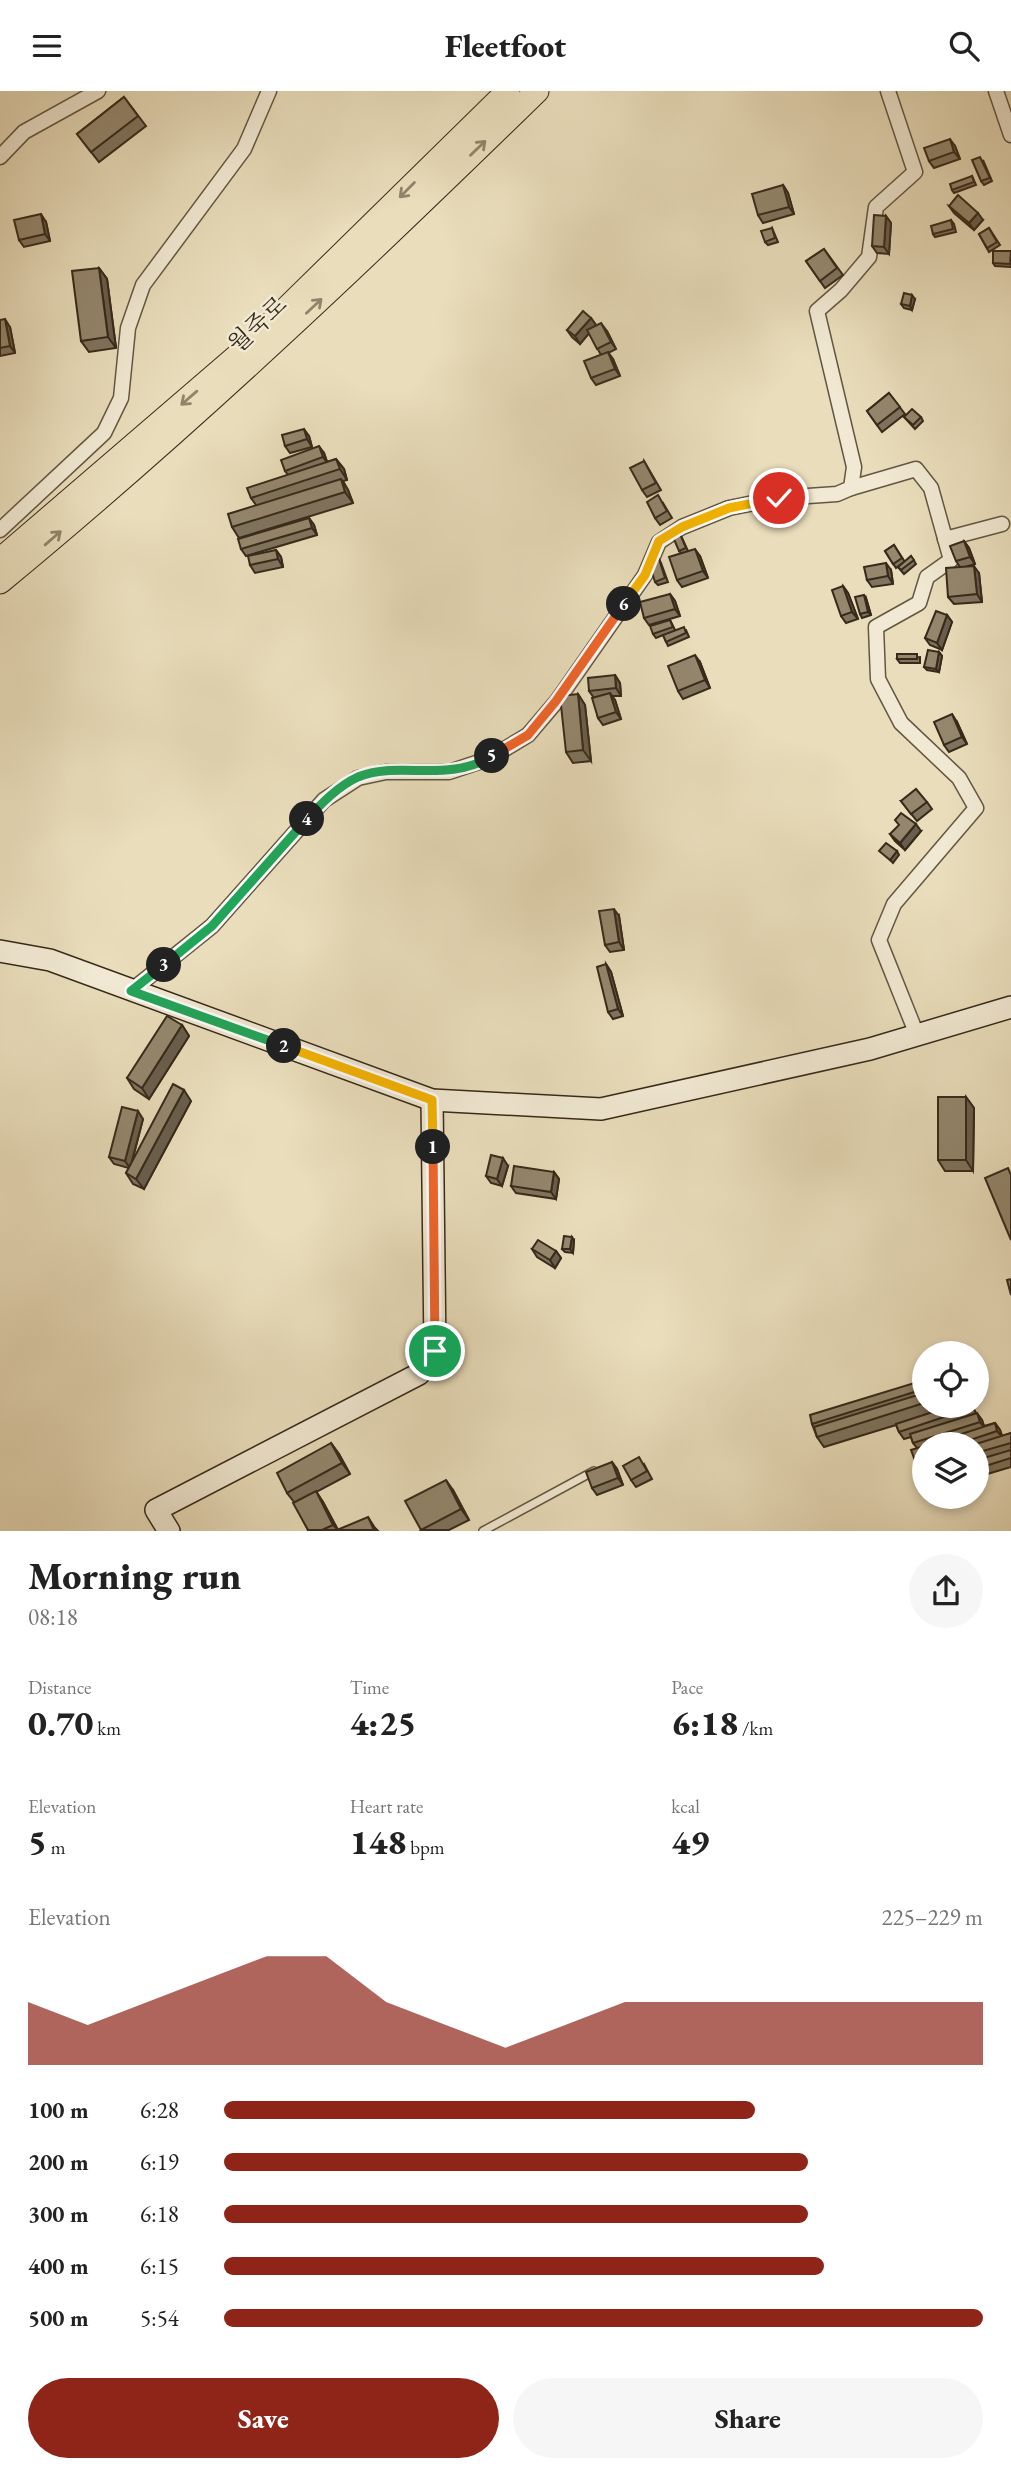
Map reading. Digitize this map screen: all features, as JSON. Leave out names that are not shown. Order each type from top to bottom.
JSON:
[{"type":"main road","name":"월죽로","points":[[0,560],[243,351],[508,91]]},
{"type":"main road","name":"월죽로","points":[[0,582],[214,399],[370,254],[537,91]]},
{"type":"street","points":[[0,157],[24,132],[98,91]]},
{"type":"street","points":[[0,530],[104,433],[121,398],[128,328],[143,285],[244,149],[269,91]]},
{"type":"street","points":[[851,488],[854,467],[817,311],[841,290],[869,257],[876,207],[915,172],[888,91]]},
{"type":"street","points":[[996,91],[1011,135]]},
{"type":"street","points":[[131,991],[212,926],[324,800],[358,778],[386,772],[450,772],[488,759],[528,735],[556,701],[645,575],[659,541],[682,527],[729,508],[779,498],[837,494],[916,470],[931,488],[951,560],[928,576],[919,603],[876,627],[878,679],[901,723],[959,778],[976,808],[894,904],[879,940],[917,1035]]},
{"type":"street","points":[[945,539],[1002,524]]},
{"type":"street","points":[[0,951],[50,960],[432,1100],[601,1109],[870,1049],[1011,1007]]},
{"type":"street","points":[[169,1531],[156,1510],[419,1374],[435,1351],[432,1100]]},
{"type":"lane","points":[[483,1531],[597,1469]]},
{"type":"building","points":[[124,97],[138,116],[91,152],[77,134]]},
{"type":"building","points":[[950,139],[954,152],[929,161],[924,148]]},
{"type":"building","points":[[980,157],[990,178],[981,181],[972,160]]},
{"type":"building","points":[[972,176],[974,182],[952,190],[950,184]]},
{"type":"building","points":[[783,185],[789,207],[758,215],[752,194]]},
{"type":"building","points":[[958,195],[978,213],[969,223],[949,206]]},
{"type":"building","points":[[41,214],[45,234],[19,240],[14,220]]},
{"type":"building","points":[[874,215],[886,216],[884,247],[872,246]]},
{"type":"building","points":[[951,220],[953,229],[933,234],[931,226]]},
{"type":"building","points":[[772,228],[775,238],[765,242],[761,231]]},
{"type":"building","points":[[989,228],[997,242],[987,248],[979,234]]},
{"type":"building","points":[[824,249],[837,268],[820,281],[806,261]]},
{"type":"building","points":[[993,251],[1011,251],[1010,264],[993,263]]},
{"type":"building","points":[[99,268],[108,337],[81,341],[72,271]]},
{"type":"building","points":[[904,293],[912,295],[910,306],[901,304]]},
{"type":"building","points":[[583,311],[591,318],[575,336],[567,330]]},
{"type":"building","points":[[5,319],[10,346],[0,348],[0,320]]},
{"type":"building","points":[[601,323],[611,342],[597,349],[587,330]]},
{"type":"building","points":[[608,352],[615,369],[591,378],[584,361]]},
{"type":"building","points":[[889,393],[900,407],[877,425],[867,411]]},
{"type":"building","points":[[912,409],[921,417],[913,425],[904,417]]},
{"type":"building","points":[[304,429],[307,439],[285,446],[282,435]]},
{"type":"building","points":[[319,446],[323,457],[285,471],[281,460]]},
{"type":"building","points":[[336,459],[340,469],[251,498],[247,488]]},
{"type":"building","points":[[644,461],[656,483],[642,490],[630,468]]},
{"type":"building","points":[[341,479],[345,492],[232,527],[228,514]]},
{"type":"building","points":[[658,495],[667,511],[655,518],[647,502]]},
{"type":"building","points":[[309,518],[312,528],[241,549],[238,539]]},
{"type":"building","points":[[680,534],[686,548],[679,551],[673,537]]},
{"type":"building","points":[[964,541],[970,557],[956,561],[950,546]]},
{"type":"building","points":[[894,545],[902,558],[893,564],[885,551]]},
{"type":"building","points":[[695,549],[703,571],[677,580],[669,557]]},
{"type":"building","points":[[276,550],[278,559],[250,565],[248,556]]},
{"type":"building","points":[[911,556],[914,560],[901,570],[898,567]]},
{"type":"building","points":[[659,559],[665,578],[655,582],[649,563]]},
{"type":"building","points":[[886,563],[888,576],[867,580],[864,567]]},
{"type":"building","points":[[974,566],[977,594],[948,597],[946,568]]},
{"type":"building","points":[[843,586],[852,612],[841,616],[832,590]]},
{"type":"building","points":[[670,594],[675,609],[644,618],[640,602]]},
{"type":"building","points":[[864,595],[868,612],[860,614],[855,597]]},
{"type":"building","points":[[936,611],[947,615],[937,643],[925,638]]},
{"type":"building","points":[[670,620],[673,627],[653,634],[650,626]]},
{"type":"building","points":[[684,627],[686,633],[666,642],[663,635]]},
{"type":"building","points":[[928,650],[939,652],[936,669],[924,667]]},
{"type":"building","points":[[897,654],[917,654],[917,659],[897,659]]},
{"type":"building","points":[[695,655],[705,680],[678,691],[668,666]]},
{"type":"building","points":[[615,675],[616,688],[589,691],[588,678]]},
{"type":"building","points":[[610,693],[616,712],[598,718],[592,698]]},
{"type":"building","points":[[578,694],[583,750],[566,752],[560,696]]},
{"type":"building","points":[[952,714],[962,737],[944,745],[934,722]]},
{"type":"building","points":[[916,789],[927,802],[911,814],[901,801]]},
{"type":"building","points":[[901,813],[916,824],[900,843],[890,834],[899,825],[895,820]]},
{"type":"building","points":[[886,843],[897,851],[890,860],[879,851]]},
{"type":"building","points":[[614,909],[619,942],[605,945],[599,911]]},
{"type":"building","points":[[606,964],[618,1009],[608,1012],[597,967]]},
{"type":"building","points":[[167,1016],[182,1025],[142,1088],[127,1078]]},
{"type":"building","points":[[173,1084],[184,1090],[136,1179],[126,1173]]},
{"type":"building","points":[[938,1097],[966,1097],[966,1160],[938,1160]]},
{"type":"building","points":[[122,1107],[138,1111],[125,1161],[109,1157]]},
{"type":"building","points":[[491,1155],[503,1158],[497,1179],[486,1176]]},
{"type":"building","points":[[514,1166],[554,1172],[551,1192],[511,1186]]},
{"type":"building","points":[[1008,1168],[1011,1175],[1011,1240],[985,1178]]},
{"type":"building","points":[[564,1236],[572,1237],[570,1249],[562,1249]]},
{"type":"building","points":[[538,1240],[556,1251],[550,1260],[532,1249]]},
{"type":"building","points":[[1011,1279],[1011,1295],[1007,1280]]},
{"type":"building","points":[[912,1384],[912,1393],[812,1424],[810,1415]]},
{"type":"building","points":[[912,1397],[912,1407],[817,1437],[814,1427]]},
{"type":"building","points":[[914,1418],[941,1418],[899,1432],[896,1424]]},
{"type":"building","points":[[961,1418],[979,1418],[980,1422],[948,1432],[916,1432]]},
{"type":"building","points":[[995,1423],[997,1431],[989,1434],[968,1432]]},
{"type":"building","points":[[1011,1433],[1011,1443],[989,1449],[989,1440]]},
{"type":"building","points":[[331,1443],[342,1463],[287,1493],[277,1473]]},
{"type":"building","points":[[1011,1450],[1011,1458],[989,1465],[989,1456]]},
{"type":"building","points":[[639,1457],[647,1471],[631,1480],[623,1466]]},
{"type":"building","points":[[612,1462],[618,1478],[592,1488],[586,1472]]},
{"type":"building","points":[[446,1480],[461,1509],[421,1530],[405,1501]]},
{"type":"building","points":[[316,1491],[333,1525],[322,1530],[308,1530],[293,1503]]},
{"type":"building","points":[[368,1517],[374,1530],[337,1530]]},
{"type":"route","points":[[435,1351],[432,1100],[131,991],[212,926],[324,800],[358,778],[386,772],[450,772],[488,759],[528,735],[556,701],[645,575],[659,541],[682,527],[729,508],[779,498]]}]
